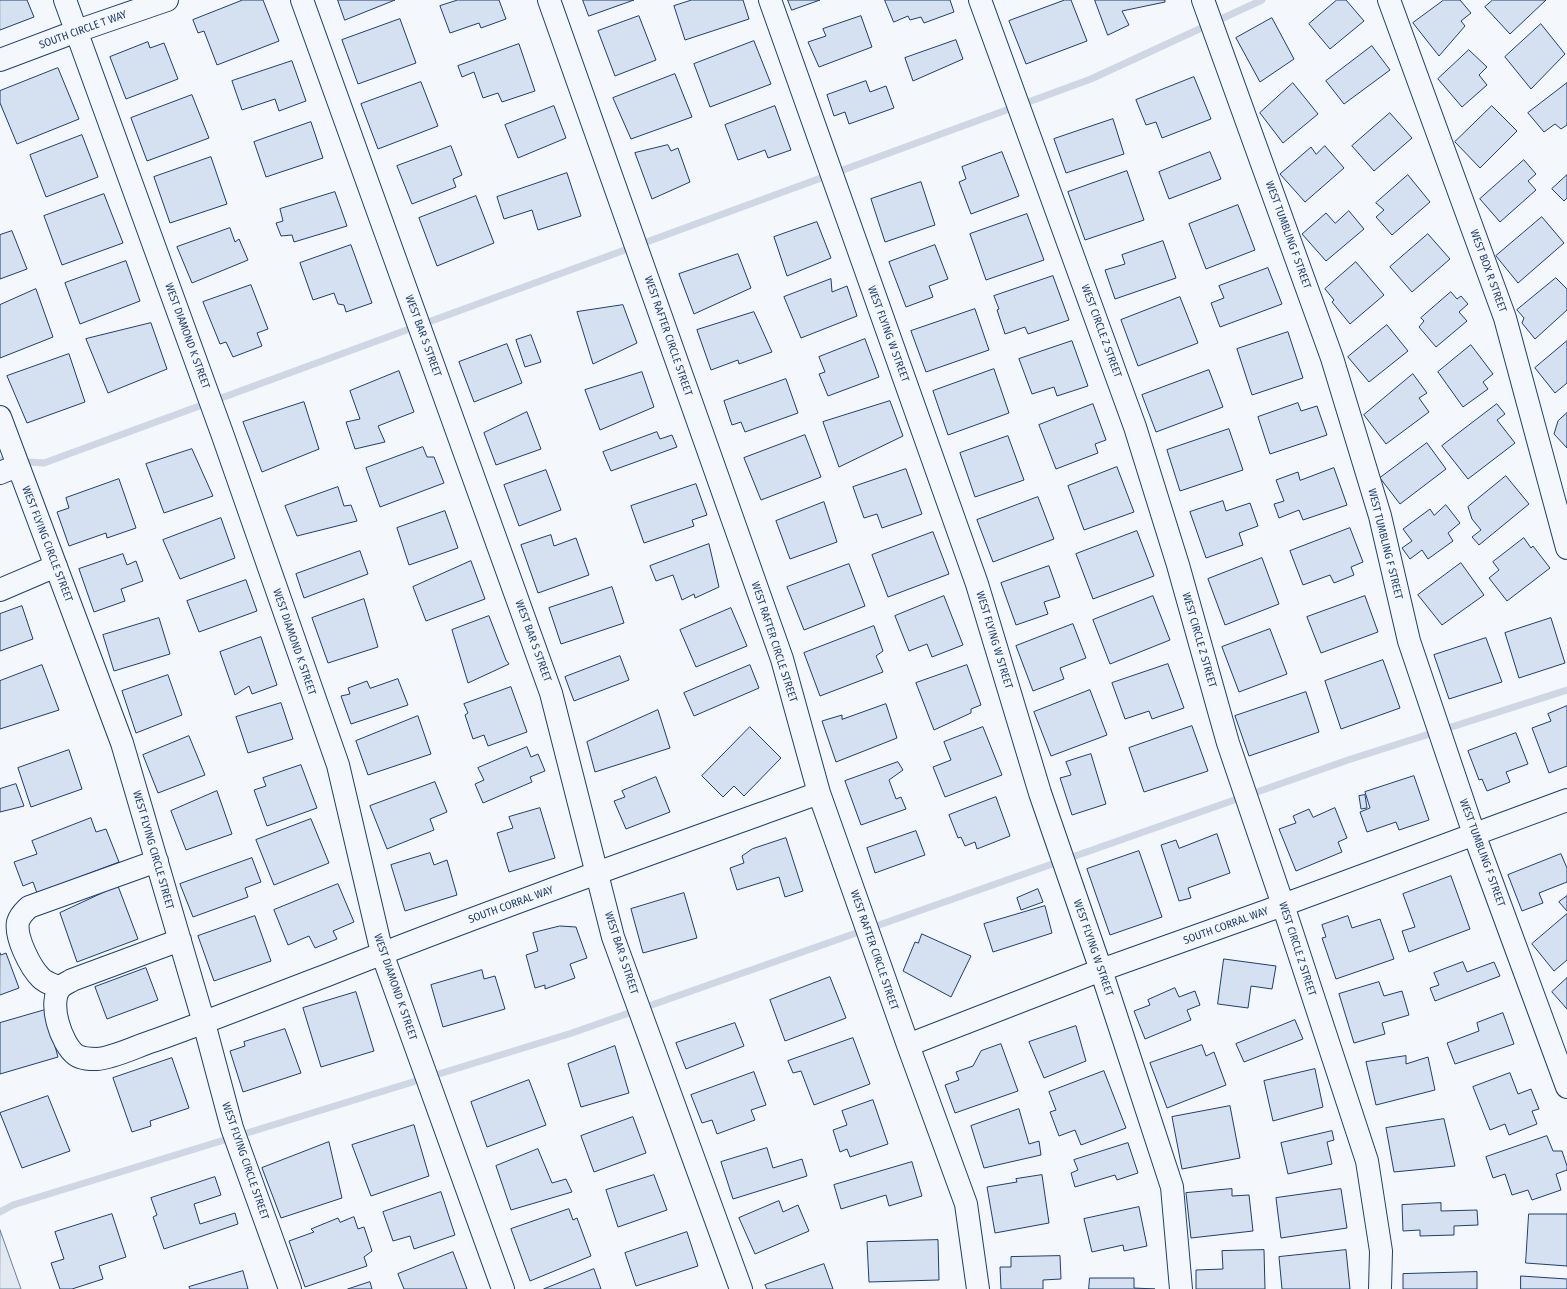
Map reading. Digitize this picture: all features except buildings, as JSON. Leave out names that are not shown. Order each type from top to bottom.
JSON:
[{"type":"street","name":"WEST DIAMOND K STREET","points":[[66,0],[338,765],[382,953],[503,1289]]},
{"type":"street","name":"SOUTH CIRCLE T WAY","points":[[0,60],[77,31],[167,0]]},
{"type":"street","name":"WEST BAR S STREET","points":[[302,0],[551,693],[598,873],[613,937],[741,1289]]},
{"type":"street","name":"WEST RAFTER CIRCLE STREET","points":[[549,0],[782,659],[819,793],[966,1204],[978,1289]]},
{"type":"street","name":"WEST FLYING W STREET","points":[[770,0],[977,584],[1040,793],[1101,970],[1172,1187],[1181,1289]]},
{"type":"street","name":"WEST CIRCLE Z STREET","points":[[980,0],[1135,427],[1178,565],[1228,743],[1367,1161],[1381,1251],[1380,1289]]},
{"type":"street","name":"WEST TUMBLING F STREET","points":[[1203,0],[1332,358],[1380,516],[1410,641],[1474,834],[1567,1088]]},
{"type":"street","name":"WEST BOX R STREET","points":[[1389,0],[1505,318],[1567,548]]},
{"type":"street","name":"WEST FLYING CIRCLE STREET","points":[[0,417],[9,469],[56,566],[122,743],[204,1023],[232,1128],[290,1289]]},
{"type":"street","points":[[0,590],[56,566]]},
{"type":"street","name":"SOUTH CORRAL WAY","points":[[60,988],[54,1004],[57,1020],[67,1046],[77,1055],[88,1059],[101,1059],[204,1023],[382,953],[819,793]]},
{"type":"street","name":"SOUTH CORRAL WAY","points":[[908,1045],[1101,970],[1283,905],[1567,800]]},
{"type":"street","points":[[157,861],[29,906],[22,914],[18,922],[18,931],[25,952],[33,968],[42,979],[60,988],[72,980],[180,940]]},
{"type":"shaded area","points":[[0,1230],[21,1289],[0,1289]]},
{"type":"waterway","points":[[0,460],[44,463],[1091,79],[1262,0]]},
{"type":"waterway","points":[[0,1212],[13,1205],[572,1033],[1348,760],[1567,690]]}]
